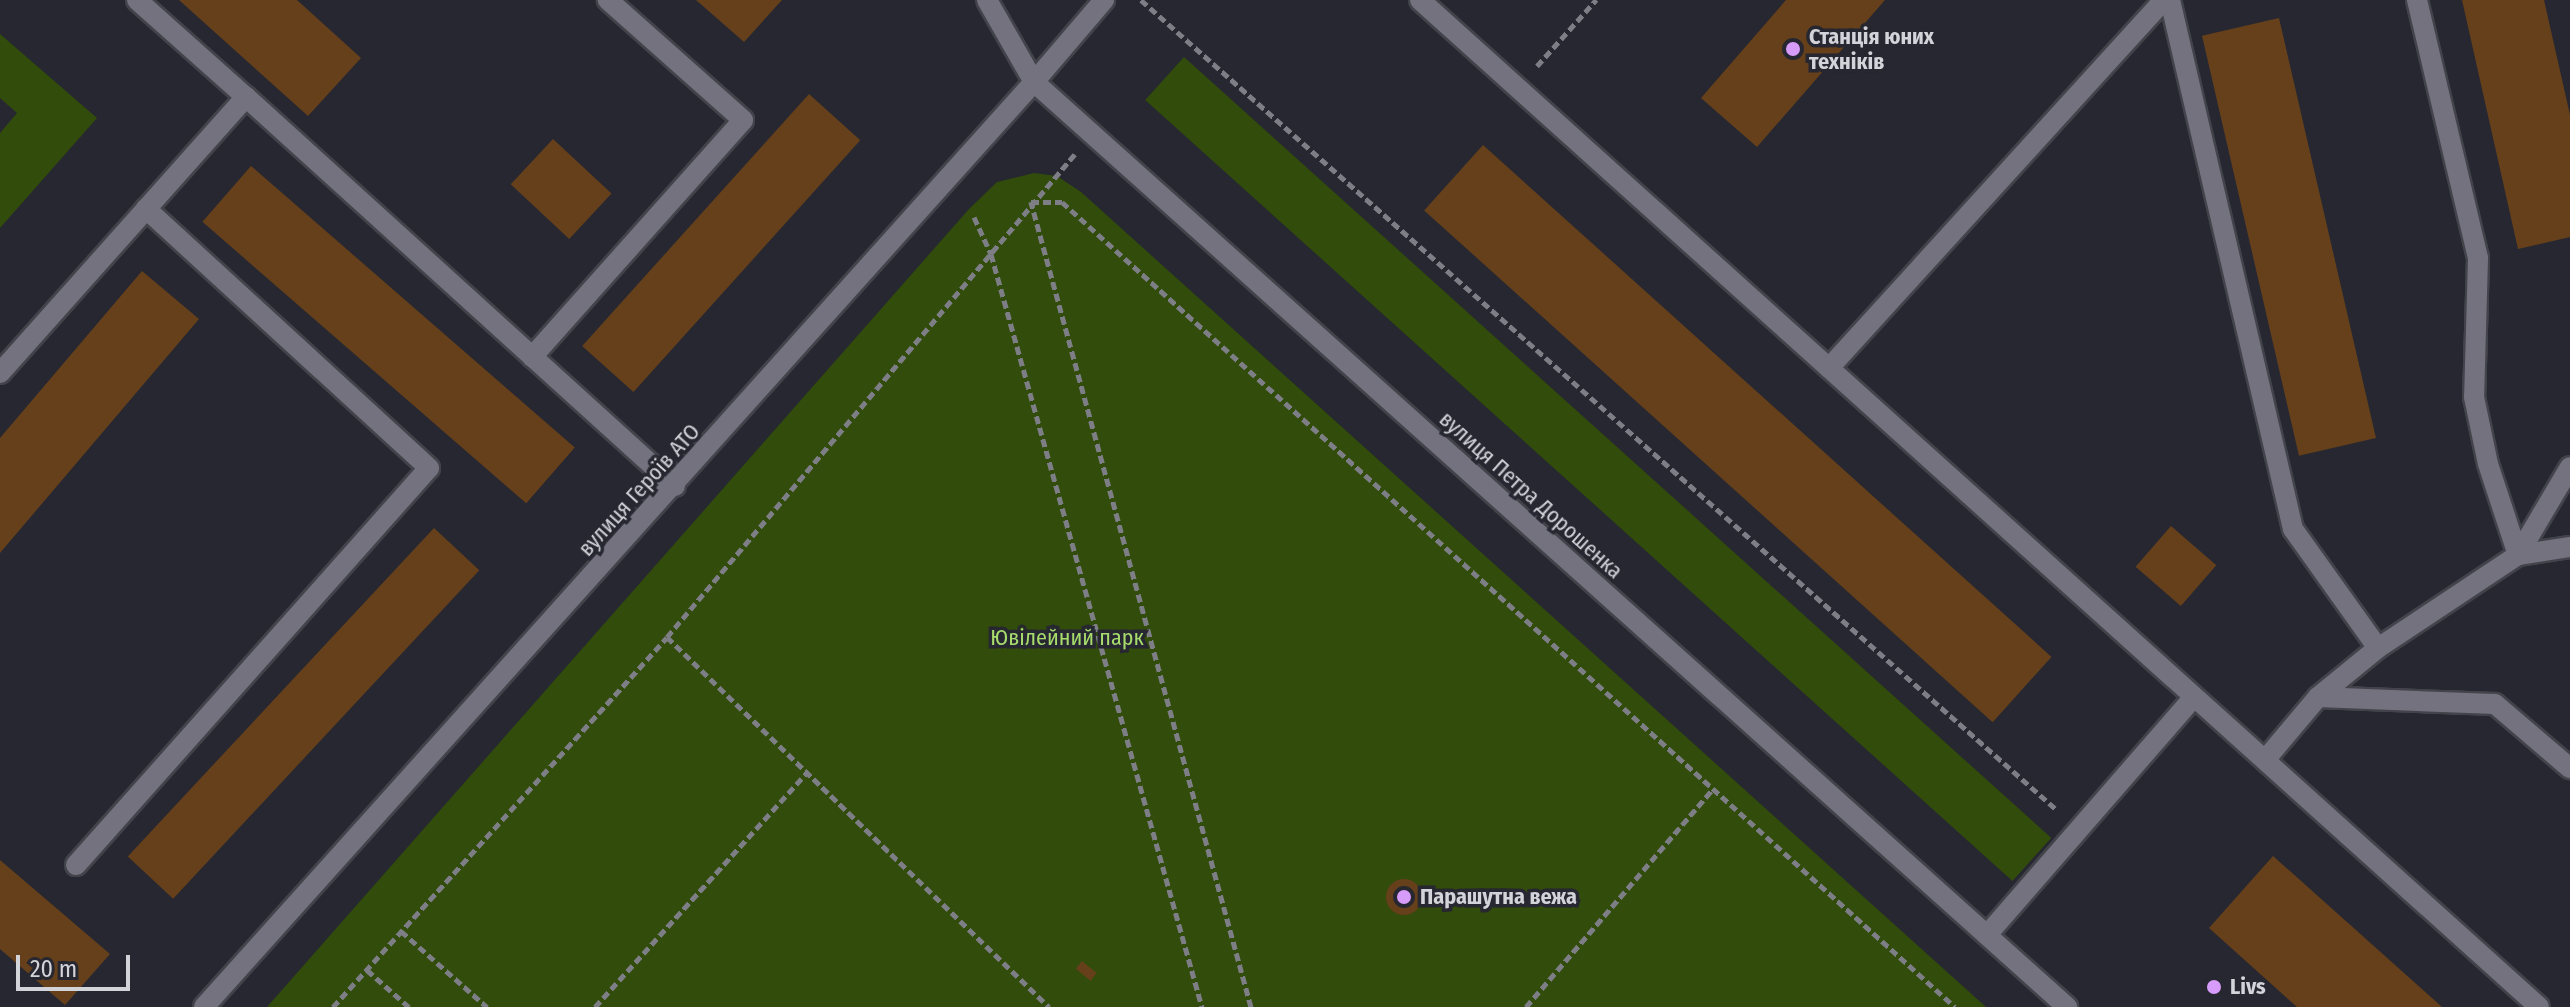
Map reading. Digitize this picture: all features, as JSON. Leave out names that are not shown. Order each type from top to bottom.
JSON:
[{"type":"main road","points":[[137,0],[675,486]]},
{"type":"main road","points":[[532,357],[743,120],[608,0]]},
{"type":"main road","name":"вулиця Петра Дорошенка","points":[[987,0],[1034,82],[2067,1007]]},
{"type":"main road","name":"вулиця Героїв АТО","points":[[204,1007],[675,486],[1104,0]]},
{"type":"main road","points":[[1420,0],[2539,1007]]},
{"type":"main road","points":[[1829,368],[2164,0]]},
{"type":"main road","points":[[2170,0],[2293,529],[2378,648]]},
{"type":"main road","points":[[2417,0],[2478,258],[2474,397],[2518,555]]},
{"type":"main road","points":[[0,373],[246,97]]},
{"type":"main road","points":[[76,865],[429,468],[146,209]]},
{"type":"main road","points":[[2518,555],[2570,467]]},
{"type":"main road","points":[[2265,760],[2318,697],[2378,648],[2518,555],[2570,547]]},
{"type":"main road","points":[[1987,935],[2194,697]]},
{"type":"main road","points":[[2318,697],[2495,704],[2570,768]]},
{"type":"path","points":[[1141,0],[2079,829]]},
{"type":"path","points":[[1518,88],[1596,0]]},
{"type":"path","points":[[333,1007],[667,637],[991,254],[1031,202],[1092,135]]},
{"type":"path","points":[[1031,202],[1062,202],[1955,1007]]},
{"type":"path","points":[[1031,202],[1251,1007]]},
{"type":"path","points":[[974,217],[991,254],[1202,1007]]},
{"type":"path","points":[[667,637],[1049,1007]]},
{"type":"path","points":[[595,1007],[808,771]]},
{"type":"path","points":[[1526,1007],[1713,789]]},
{"type":"path","points":[[401,931],[487,1007]]},
{"type":"path","points":[[367,970],[409,1007]]},
{"type":"green space","points":[[0,34],[97,118],[0,228],[0,133],[17,113],[0,98]]},
{"type":"green space","points":[[1184,57],[2051,838],[2012,881],[1145,100]]},
{"type":"green space","name":"Ювілейний парк","points":[[1034,173],[1057,176],[1081,192],[1986,1007],[267,1007],[969,209],[997,182]]},
{"type":"building","points":[[179,0],[297,0],[361,58],[308,116]]},
{"type":"building","points":[[696,0],[782,0],[744,42]]},
{"type":"building","name":"Станція юних техніків","points":[[1786,0],[1885,0],[1757,147],[1701,98]]},
{"type":"building","points":[[2462,0],[2544,0],[2570,115],[2570,237],[2518,249]]},
{"type":"building","points":[[2279,18],[2376,438],[2299,456],[2202,36]]},
{"type":"building","points":[[809,94],[860,140],[633,392],[582,346]]},
{"type":"building","points":[[553,139],[612,194],[569,239],[511,184]]},
{"type":"building","points":[[1483,145],[2052,657],[1993,722],[1424,210]]},
{"type":"building","points":[[251,166],[575,447],[526,503],[202,222]]},
{"type":"building","points":[[142,271],[199,319],[0,553],[0,438]]},
{"type":"building","points":[[2171,526],[2216,565],[2181,606],[2136,567]]},
{"type":"building","points":[[434,528],[479,570],[173,899],[128,856]]},
{"type":"building","points":[[2273,856],[2442,1007],[2297,1007],[2209,928]]},
{"type":"building","points":[[0,860],[110,954],[65,1005],[0,949]]},
{"type":"building","name":"Парашутна вежа","points":[[1404,879],[1417,884],[1422,897],[1417,910],[1404,915],[1391,910],[1386,897],[1391,884]]},
{"type":"building","points":[[1082,961],[1097,973],[1090,981],[1076,969]]},
{"type":"place","name":"Станція юних техніків","points":[[1793,49]]},
{"type":"place","name":"Парашутна вежа","points":[[1404,897]]},
{"type":"place","name":"Livs","points":[[2214,987]]}]
